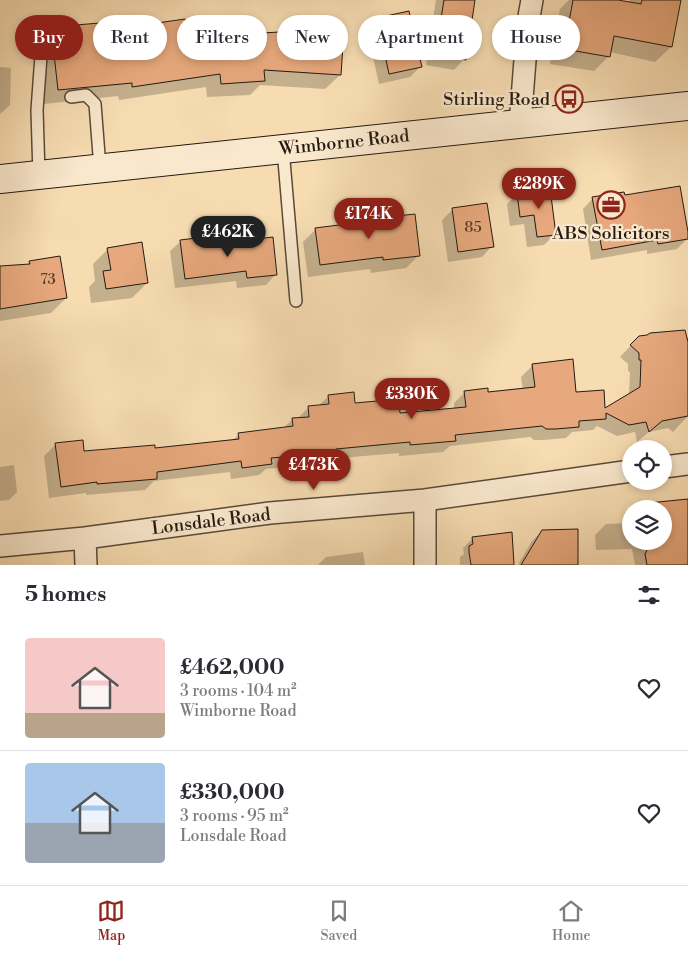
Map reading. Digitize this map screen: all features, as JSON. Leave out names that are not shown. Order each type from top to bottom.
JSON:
[{"type":"street","points":[[520,124],[528,22],[532,0]]},
{"type":"street","name":"Wimborne Road","points":[[0,179],[688,106]]},
{"type":"street","points":[[672,466],[688,464]]},
{"type":"street","name":"Lonsdale Road","points":[[0,546],[85,538],[270,513],[425,500],[622,472]]},
{"type":"street","points":[[425,500],[425,565]]},
{"type":"street","points":[[85,538],[86,565]]},
{"type":"lane","points":[[39,175],[36,110],[41,60]]},
{"type":"lane","points":[[70,96],[86,95],[95,104],[100,168]]},
{"type":"lane","points":[[283,149],[296,300]]},
{"type":"building","points":[[444,0],[475,0],[473,15],[442,15]]},
{"type":"building","points":[[573,0],[618,0],[641,4],[642,0],[681,0],[672,47],[614,36],[610,57],[580,52],[580,15],[570,15]]},
{"type":"building","points":[[409,11],[410,15],[391,15]]},
{"type":"building","points":[[177,20],[177,60],[267,60],[267,33],[277,32],[277,60],[342,60],[341,75],[264,70],[265,81],[221,84],[220,74],[132,87],[132,83],[58,90],[55,60],[83,60],[83,24],[93,24],[93,60],[167,60],[167,22]]},
{"type":"building","points":[[386,60],[420,60],[422,67],[389,74]]},
{"type":"building","points":[[680,186],[688,239],[658,244],[657,240],[602,250],[592,197],[624,192],[625,195]]},
{"type":"building","points":[[550,188],[556,235],[537,237],[534,215],[520,217],[517,193]]},
{"type":"building","points":[[487,203],[494,247],[458,252],[452,208]]},
{"type":"building","points":[[415,214],[420,256],[383,260],[383,257],[320,265],[315,228]]},
{"type":"building","points":[[213,236],[214,244],[273,237],[277,275],[247,278],[246,271],[185,279],[180,240]]},
{"type":"building","points":[[142,242],[148,283],[106,289],[103,271],[111,270],[107,248]]},
{"type":"building","points":[[60,256],[67,298],[0,309],[0,266],[30,264],[29,261]]},
{"type":"building","points":[[685,330],[688,342],[688,416],[662,421],[649,432],[646,422],[629,425],[606,413],[606,419],[579,421],[579,427],[546,429],[542,426],[455,435],[456,441],[410,445],[410,442],[336,449],[336,453],[271,458],[272,464],[242,468],[241,461],[157,472],[157,479],[97,484],[97,482],[61,487],[55,443],[83,440],[84,451],[155,445],[155,448],[239,439],[238,433],[293,426],[292,418],[309,417],[308,406],[329,404],[328,395],[354,392],[355,403],[399,399],[400,413],[466,407],[464,391],[488,388],[488,392],[535,387],[532,364],[573,359],[576,392],[604,390],[605,408],[640,387],[641,360],[639,360],[639,353],[630,345],[639,336],[650,333]]},
{"type":"building","points":[[688,499],[688,565],[647,565],[645,554],[647,550],[672,550],[672,501]]},
{"type":"building","points":[[578,529],[578,565],[521,565],[542,530]]},
{"type":"building","points":[[512,532],[514,565],[471,565],[469,546],[473,544],[472,537]]},
{"type":"place","name":"Stirling Road","points":[[569,99]]},
{"type":"place","name":"ABS Solicitors","points":[[611,205]]}]
